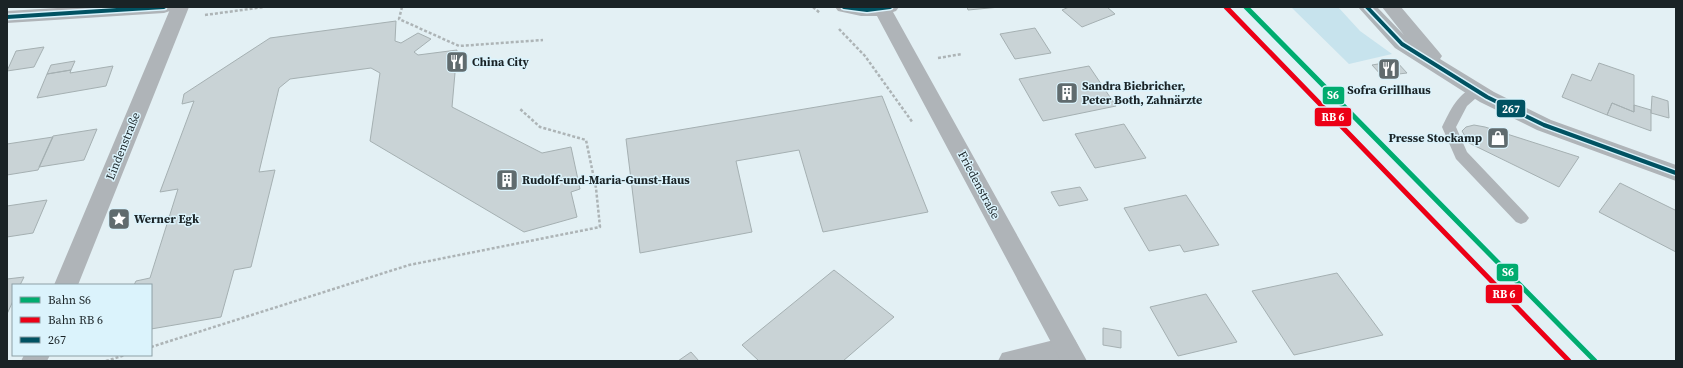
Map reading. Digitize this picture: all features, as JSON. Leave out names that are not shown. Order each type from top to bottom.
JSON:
[{"type":"street","points":[[844,7],[864,11],[887,8]]},
{"type":"street","points":[[1367,7],[1402,44],[1477,91],[1544,125],[1676,173]]},
{"type":"street","points":[[1391,7],[1444,71]]},
{"type":"street","name":"Friedenstraße","points":[[887,8],[1070,355]]},
{"type":"street","points":[[7,17],[173,11]]},
{"type":"street","name":"Lindenstraße","points":[[66,284],[173,11]]},
{"type":"street","points":[[1011,361],[1070,355]]},
{"type":"lane","points":[[1477,91],[1462,103],[1449,127],[1461,155],[1521,218]]},
{"type":"path","points":[[173,11],[264,7]]},
{"type":"path","points":[[402,7],[399,19],[459,46],[543,40]]},
{"type":"path","points":[[813,7],[824,16]]},
{"type":"path","points":[[835,26],[865,56],[916,127]]},
{"type":"path","points":[[425,36],[430,33]]},
{"type":"path","points":[[935,59],[962,54]]},
{"type":"path","points":[[152,347],[409,265],[600,227],[596,188],[586,140],[540,128],[519,108]]},
{"type":"path","points":[[106,361],[122,356]]},
{"type":"shaded area","points":[[1291,7],[1338,7],[1360,31],[1392,54],[1349,64]]},
{"type":"building","points":[[967,7],[1000,7],[968,10]]},
{"type":"building","points":[[1069,7],[1107,7],[1115,14],[1082,27],[1062,10]]},
{"type":"building","name":"Rudolf-und-Maria-Gunst-Haus","points":[[396,21],[395,41],[401,43],[418,33],[431,39],[414,52],[418,55],[457,50],[452,107],[542,153],[571,147],[580,189],[571,192],[577,217],[524,232],[370,141],[380,73],[371,68],[290,79],[279,88],[259,172],[275,170],[251,267],[234,270],[221,317],[152,329],[152,284],[134,284],[136,281],[150,278],[178,189],[160,192],[194,101],[182,104],[184,94],[270,38]]},
{"type":"building","points":[[1035,28],[1051,53],[1015,59],[1000,34]]},
{"type":"building","points":[[44,47],[34,67],[7,71],[16,51]]},
{"type":"building","points":[[75,61],[71,70],[47,74],[51,65]]},
{"type":"building","name":"Sofra Grillhaus","points":[[1396,61],[1407,73],[1382,76],[1372,65]]},
{"type":"building","points":[[1599,63],[1634,75],[1634,112],[1612,103],[1607,115],[1562,97],[1572,74],[1591,81]]},
{"type":"building","points":[[113,66],[106,86],[37,98],[47,74],[71,70],[70,73]]},
{"type":"building","name":"Sandra Biebricher, Peter Both, Zahnärzte","points":[[1089,66],[1116,106],[1043,121],[1019,79]]},
{"type":"building","points":[[882,96],[928,212],[823,232],[799,150],[736,161],[752,232],[640,253],[626,139]]},
{"type":"building","points":[[1652,96],[1668,101],[1669,118],[1651,113]]},
{"type":"building","points":[[1612,103],[1634,112],[1634,105],[1651,110],[1651,131],[1607,115]]},
{"type":"building","points":[[1124,124],[1146,158],[1095,168],[1075,134]]},
{"type":"building","points":[[1474,125],[1485,127],[1579,157],[1559,187],[1469,143],[1462,131],[1466,127]]},
{"type":"building","points":[[97,129],[84,160],[39,167],[53,136]]},
{"type":"building","points":[[53,137],[38,170],[7,175],[7,144]]},
{"type":"building","points":[[1620,183],[1675,210],[1676,209],[1676,252],[1599,212]]},
{"type":"building","points":[[1080,187],[1088,200],[1059,206],[1051,192]]},
{"type":"building","points":[[1186,195],[1219,245],[1184,252],[1180,245],[1149,251],[1124,208]]},
{"type":"building","points":[[47,200],[33,233],[7,237],[7,206]]},
{"type":"building","points":[[834,270],[894,317],[843,361],[759,361],[742,345]]},
{"type":"building","points":[[1337,273],[1383,335],[1294,355],[1252,291]]},
{"type":"building","points":[[24,277],[20,284],[12,284],[12,303],[7,314],[7,279]]},
{"type":"building","points":[[1206,294],[1237,342],[1178,356],[1150,307]]},
{"type":"building","points":[[1103,328],[1121,331],[1121,348],[1103,345]]},
{"type":"building","points":[[691,352],[699,361],[678,361]]},
{"type":"rail line","name":"S6","points":[[1246,7],[1595,361]]},
{"type":"transit line","name":"267","points":[[7,17],[164,7]]},
{"type":"transit line","name":"267","points":[[844,7],[867,10],[878,10],[890,7]]},
{"type":"transit line","points":[[1226,7],[1569,361]]},
{"type":"transit line","name":"267","points":[[1367,7],[1402,44],[1487,97],[1544,125],[1676,173]]},
{"type":"place","name":"China City","points":[[457,62]]},
{"type":"place","name":"Sofra Grillhaus","points":[[1389,69]]},
{"type":"place","name":"Sandra Biebricher, Peter Both, Zahnärzte","points":[[1067,93]]},
{"type":"place","name":"Presse Stockamp","points":[[1498,138]]},
{"type":"place","name":"Rudolf-und-Maria-Gunst-Haus","points":[[507,180]]},
{"type":"place","name":"Werner Egk","points":[[119,219]]}]
